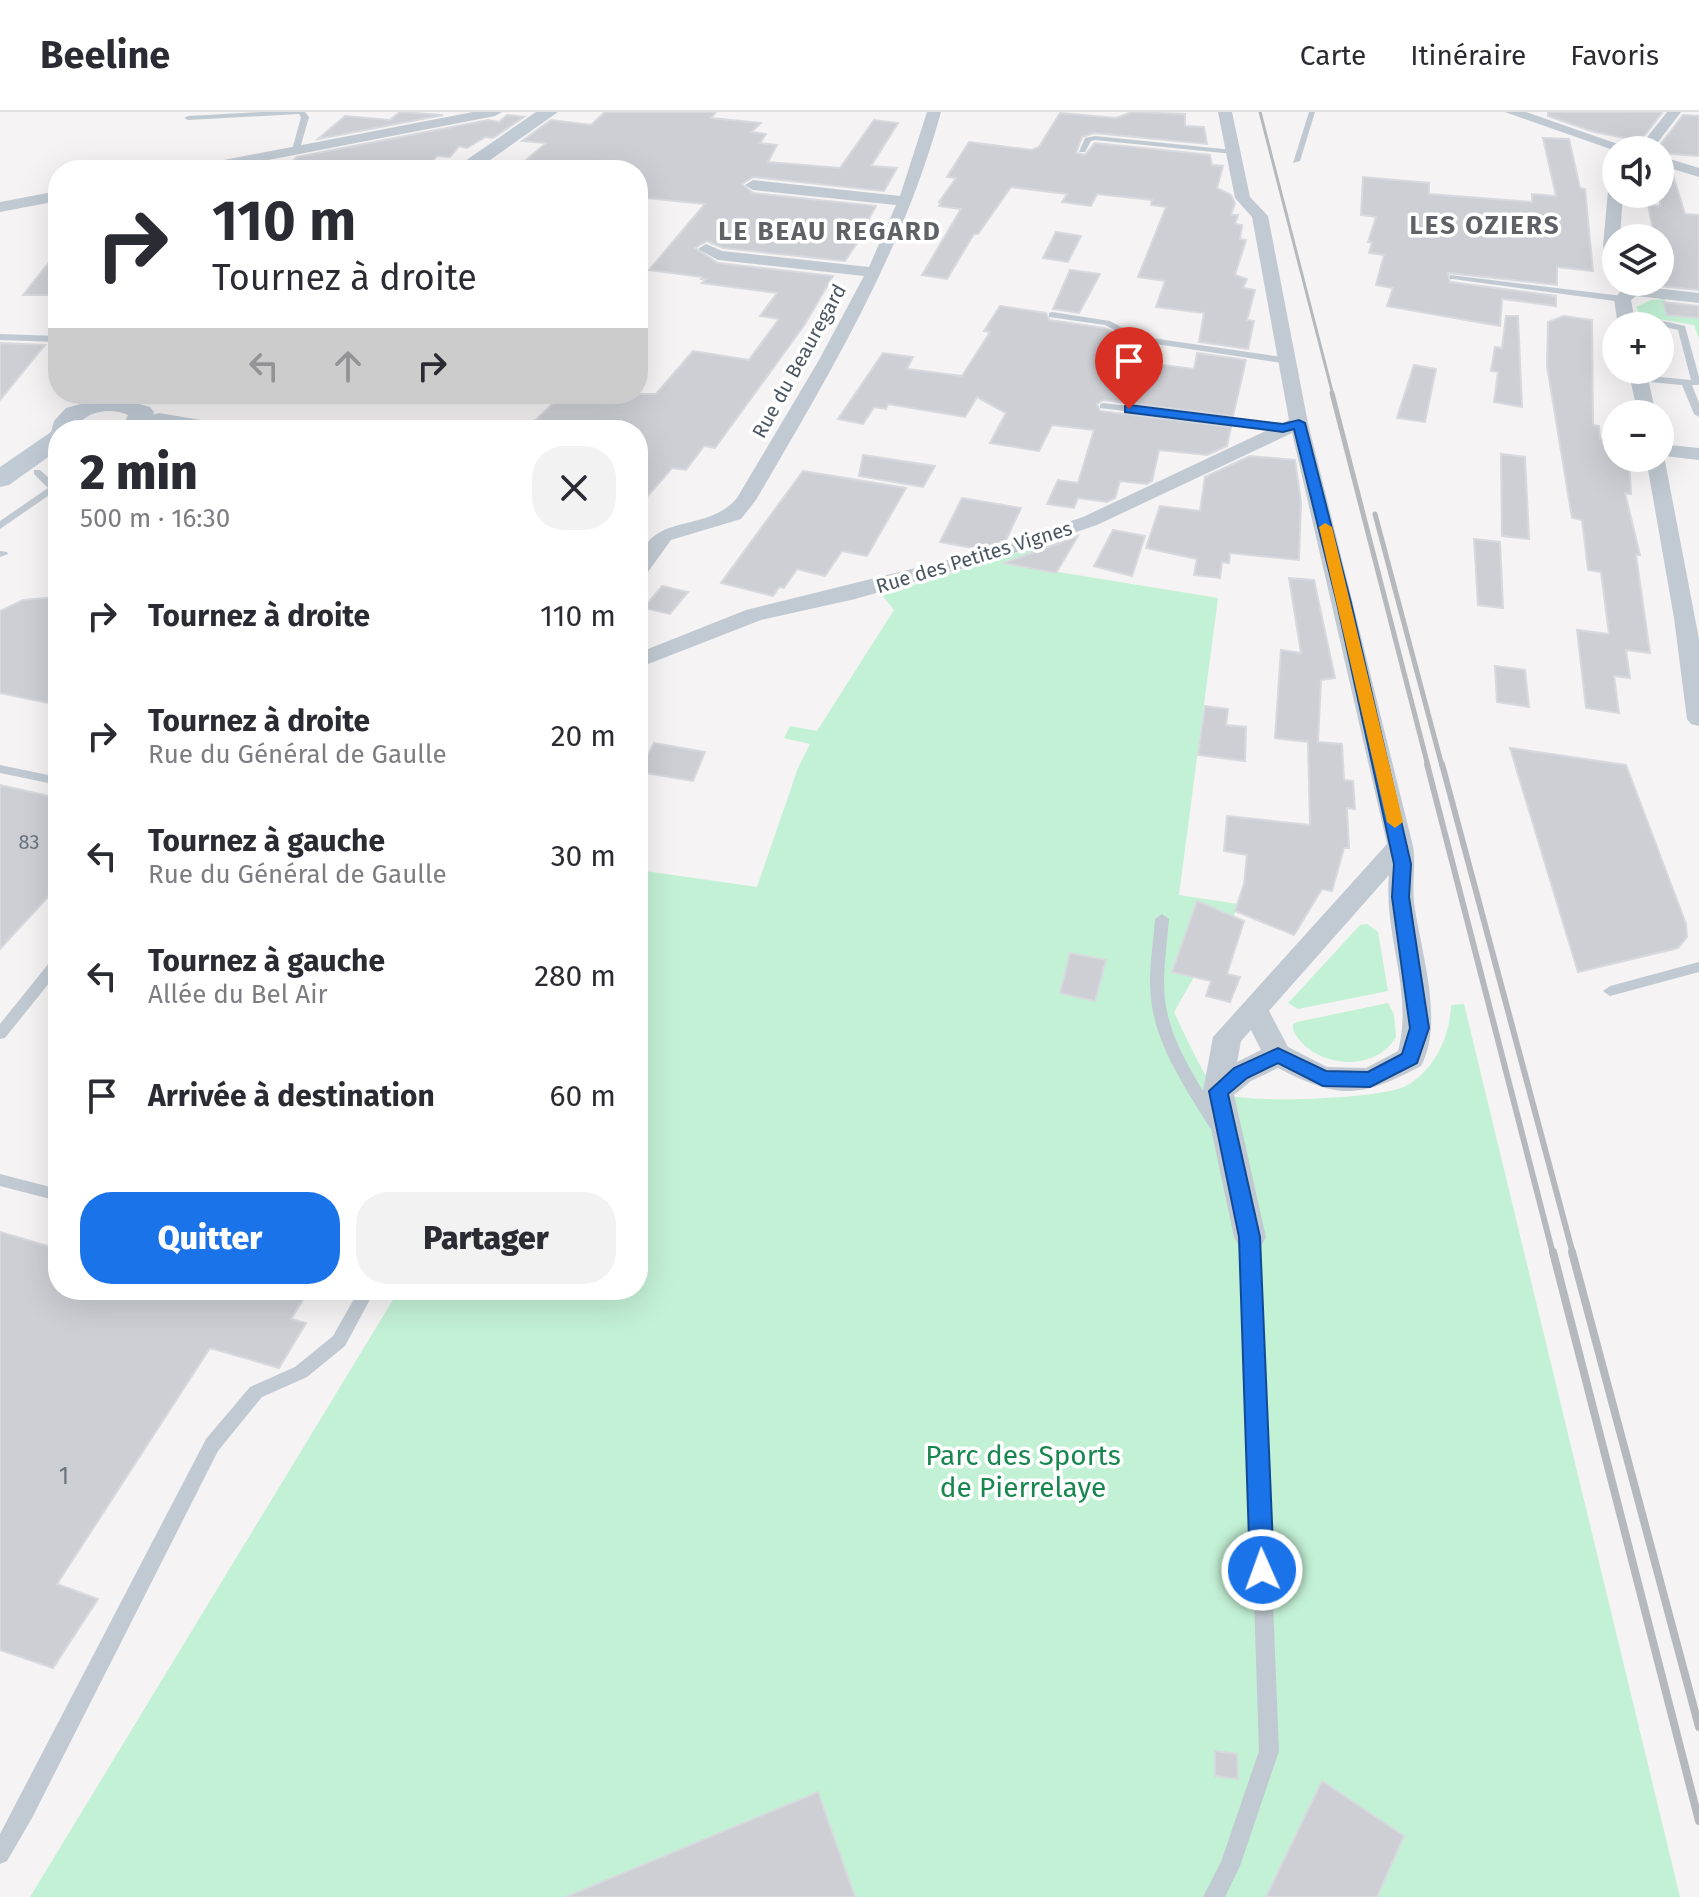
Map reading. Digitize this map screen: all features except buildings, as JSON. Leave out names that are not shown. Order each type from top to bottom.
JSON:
[{"type":"main road","points":[[477,160],[549,112]]},
{"type":"main road","points":[[498,160],[569,112]]},
{"type":"main road","points":[[66,420],[79,411],[135,409]]},
{"type":"main road","points":[[0,479],[48,445]]},
{"type":"main road","points":[[0,497],[47,465]]},
{"type":"street","points":[[244,160],[495,112]]},
{"type":"street","name":"Rue du Beauregard","points":[[648,558],[664,536],[734,515],[746,500],[873,272],[907,201],[934,112]]},
{"type":"street","points":[[1225,112],[1243,198],[1260,216],[1289,361],[1291,426],[1400,846],[1403,864],[1400,897],[1419,1028],[1411,1058],[1370,1079],[1323,1078],[1278,1055],[1254,1009]]},
{"type":"street","points":[[1512,112],[1602,141]]},
{"type":"street","points":[[1655,136],[1674,112]]},
{"type":"street","points":[[1674,165],[1699,173]]},
{"type":"street","points":[[753,185],[907,201]]},
{"type":"street","points":[[0,207],[48,198]]},
{"type":"street","points":[[706,249],[718,255],[873,272]]},
{"type":"street","points":[[1625,303],[1699,298]]},
{"type":"street","name":"Rue des Petites Vignes","points":[[648,657],[754,615],[847,594],[983,557],[1090,521],[1291,426]]},
{"type":"street","points":[[1674,451],[1699,454]]},
{"type":"street","points":[[1659,472],[1692,614],[1699,719]]},
{"type":"street","points":[[1250,1237],[1218,1091],[1227,1037],[1400,846]]},
{"type":"street","points":[[1218,1091],[1241,1073],[1278,1055]]},
{"type":"lane","points":[[188,118],[301,112],[305,117],[296,150]]},
{"type":"lane","points":[[1296,161],[1312,112]]},
{"type":"lane","points":[[1082,150],[1088,140],[1095,138],[1233,152]]},
{"type":"lane","points":[[1453,277],[1625,303],[1682,328],[1696,383],[1674,380]]},
{"type":"lane","points":[[1052,315],[1107,323],[1136,338],[1289,361]]},
{"type":"lane","points":[[0,337],[48,339]]},
{"type":"lane","points":[[1686,382],[1699,414]]},
{"type":"lane","points":[[1103,406],[1291,426]]},
{"type":"lane","points":[[135,409],[183,420]]},
{"type":"lane","points":[[0,526],[48,492]]},
{"type":"lane","points":[[0,769],[48,779]]},
{"type":"lane","points":[[1162,919],[1156,972],[1159,1011],[1176,1055],[1233,1153]]},
{"type":"lane","points":[[1610,991],[1699,967]]},
{"type":"lane","points":[[0,1034],[48,974]]},
{"type":"lane","points":[[0,1180],[48,1192]]},
{"type":"lane","points":[[1214,1897],[1230,1866],[1269,1751],[1250,1237]]},
{"type":"lane","points":[[0,1854],[25,1811],[212,1445],[256,1392],[301,1372],[339,1341],[362,1300]]},
{"type":"green space","points":[[1665,299],[1667,312],[1639,312],[1636,307],[1651,300]]},
{"type":"green space","points":[[1674,316],[1699,318],[1699,339],[1694,325],[1674,322]]},
{"type":"green space","name":"Parc des Sports de Pierrelaye","points":[[1034,547],[1045,556],[1046,570],[1218,598],[1179,895],[1238,904],[1211,980],[1194,977],[1174,1012],[1208,1079],[1218,1092],[1254,1098],[1312,1099],[1392,1091],[1406,1086],[1433,1062],[1448,1028],[1451,1005],[1464,1004],[1680,1897],[30,1897],[393,1300],[648,1300],[648,871],[757,887],[798,768],[810,744],[784,738],[790,726],[817,731],[894,610],[882,595]]},
{"type":"green space","points":[[1367,924],[1378,932],[1388,991],[1298,1009],[1288,1003],[1360,925]]},
{"type":"green space","points":[[1388,1003],[1394,1014],[1396,1037],[1386,1049],[1373,1057],[1343,1062],[1328,1058],[1314,1052],[1293,1030],[1293,1024],[1297,1022]]},
{"type":"railway","points":[[1260,112],[1333,395]]},
{"type":"railway","points":[[1332,393],[1428,766]]},
{"type":"railway","points":[[1375,514],[1442,766]]},
{"type":"railway","points":[[1427,764],[1553,1254]]},
{"type":"railway","points":[[1442,764],[1573,1254]]},
{"type":"railway","points":[[1553,1252],[1699,1821]]},
{"type":"railway","points":[[1572,1252],[1699,1727]]},
{"type":"slow traffic","points":[[1325,527],[1395,822]]},
{"type":"district","name":"LES OZIERS","points":[[1485,225]]},
{"type":"district","name":"LE BEAU REGARD","points":[[830,231]]},
{"type":"route","points":[[1129,409],[1283,428],[1299,423],[1344,603],[1403,864],[1400,897],[1419,1028],[1411,1058],[1370,1079],[1323,1078],[1278,1055],[1241,1073],[1218,1091],[1250,1237],[1262,1570]]}]
